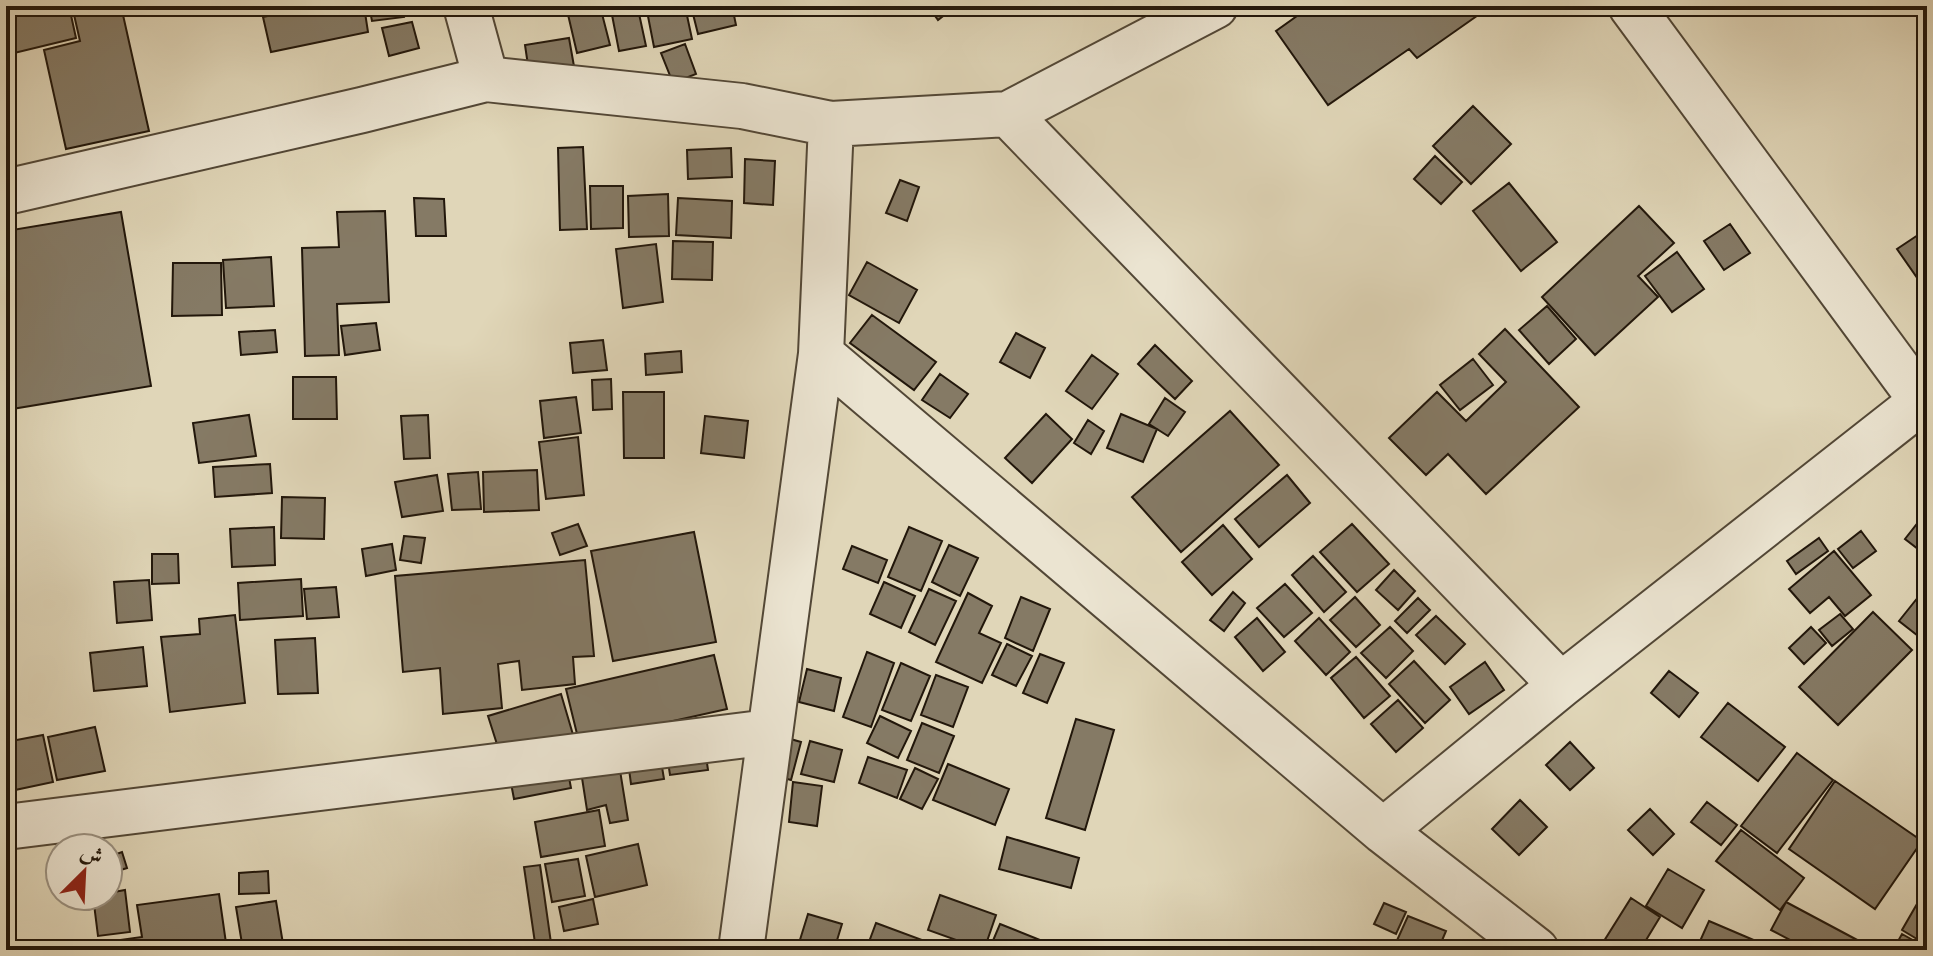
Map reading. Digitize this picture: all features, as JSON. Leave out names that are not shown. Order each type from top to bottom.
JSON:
[{"type":"street","points":[[466,6],[486,79]]},
{"type":"street","points":[[6,192],[486,79],[742,106],[831,124],[1008,114],[1215,6]]},
{"type":"street","points":[[1383,831],[1561,685],[1924,404],[1631,6]]},
{"type":"street","points":[[1008,114],[1561,685]]},
{"type":"street","points":[[741,950],[821,354],[831,124]]},
{"type":"street","points":[[821,354],[1383,831],[1536,950]]},
{"type":"street","points":[[6,827],[770,732]]},
{"type":"building","points":[[37,6],[69,6],[76,38],[6,55],[6,13]]},
{"type":"building","points":[[72,6],[121,6],[149,131],[66,149],[44,50],[80,41]]},
{"type":"building","points":[[264,6],[294,6],[266,13]]},
{"type":"building","points":[[313,6],[364,6],[368,32],[271,52],[263,17]]},
{"type":"building","points":[[369,6],[402,6],[404,17],[372,21]]},
{"type":"building","points":[[566,6],[600,6],[610,45],[577,53]]},
{"type":"building","points":[[646,6],[685,6],[692,39],[654,47]]},
{"type":"building","points":[[691,6],[732,6],[736,25],[698,34]]},
{"type":"building","points":[[928,6],[956,6],[938,20]]},
{"type":"building","points":[[1311,6],[1491,6],[1417,58],[1409,49],[1328,105],[1276,31]]},
{"type":"building","points":[[638,9],[646,46],[619,51],[612,15]]},
{"type":"building","points":[[412,22],[419,48],[389,56],[382,28]]},
{"type":"building","points":[[569,38],[575,72],[530,79],[525,45]]},
{"type":"building","points":[[685,44],[696,74],[673,83],[661,53]]},
{"type":"building","points":[[1473,106],[1511,144],[1471,184],[1433,146]]},
{"type":"building","points":[[583,147],[587,229],[560,230],[558,148]]},
{"type":"building","points":[[731,148],[732,177],[688,179],[687,150]]},
{"type":"building","points":[[1435,156],[1462,182],[1441,204],[1414,179]]},
{"type":"building","points":[[745,159],[775,161],[773,205],[744,203]]},
{"type":"building","points":[[900,180],[919,187],[907,221],[886,213]]},
{"type":"building","points":[[1509,183],[1557,242],[1521,271],[1473,211]]},
{"type":"building","points":[[590,186],[623,186],[623,228],[591,229]]},
{"type":"building","points":[[668,194],[669,236],[629,237],[628,196]]},
{"type":"building","points":[[414,198],[444,199],[446,236],[416,236]]},
{"type":"building","points":[[678,198],[732,201],[731,238],[676,235]]},
{"type":"building","points":[[1639,206],[1674,243],[1638,276],[1658,297],[1595,355],[1542,297]]},
{"type":"building","points":[[385,211],[389,302],[337,304],[339,355],[305,356],[302,248],[339,247],[337,212]]},
{"type":"building","points":[[121,212],[151,386],[6,410],[6,231]]},
{"type":"building","points":[[1730,224],[1750,253],[1724,270],[1704,241]]},
{"type":"building","points":[[1927,229],[1927,292],[1897,249]]},
{"type":"building","points":[[673,241],[713,242],[712,280],[672,279]]},
{"type":"building","points":[[656,244],[663,302],[623,308],[616,249]]},
{"type":"building","points":[[1677,252],[1704,289],[1672,312],[1645,276]]},
{"type":"building","points":[[271,257],[274,306],[226,308],[223,260]]},
{"type":"building","points":[[867,262],[917,290],[899,323],[849,295]]},
{"type":"building","points":[[173,263],[221,263],[222,315],[172,316]]},
{"type":"building","points":[[1547,306],[1576,339],[1549,364],[1519,330]]},
{"type":"building","points":[[872,315],[936,362],[914,390],[850,343]]},
{"type":"building","points":[[376,323],[380,350],[345,355],[341,326]]},
{"type":"building","points":[[1505,329],[1579,407],[1486,494],[1448,454],[1426,475],[1389,438],[1437,392],[1466,421],[1506,382],[1479,354]]},
{"type":"building","points":[[275,330],[277,352],[241,355],[239,332]]},
{"type":"building","points":[[1016,333],[1045,348],[1030,378],[1000,362]]},
{"type":"building","points":[[603,340],[607,370],[573,373],[570,343]]},
{"type":"building","points":[[1155,345],[1192,381],[1175,399],[1138,364]]},
{"type":"building","points":[[681,351],[682,372],[646,375],[645,354]]},
{"type":"building","points":[[1092,355],[1118,374],[1092,409],[1066,391]]},
{"type":"building","points":[[1473,359],[1493,385],[1460,410],[1440,385]]},
{"type":"building","points":[[940,374],[968,394],[950,418],[922,400]]},
{"type":"building","points":[[293,377],[336,377],[337,419],[293,419]]},
{"type":"building","points":[[611,379],[612,409],[593,410],[592,380]]},
{"type":"building","points":[[623,392],[664,392],[664,458],[624,458]]},
{"type":"building","points":[[576,397],[581,433],[544,438],[540,401]]},
{"type":"building","points":[[1165,398],[1185,412],[1168,436],[1149,424]]},
{"type":"building","points":[[1230,411],[1279,465],[1181,552],[1132,497]]},
{"type":"building","points":[[1046,414],[1072,439],[1032,483],[1005,458]]},
{"type":"building","points":[[1121,414],[1157,429],[1143,462],[1107,448]]},
{"type":"building","points":[[249,415],[256,456],[199,463],[193,423]]},
{"type":"building","points":[[428,415],[430,458],[404,459],[401,416]]},
{"type":"building","points":[[705,416],[748,421],[744,458],[701,453]]},
{"type":"building","points":[[1088,420],[1104,431],[1091,454],[1074,443]]},
{"type":"building","points":[[578,437],[584,495],[546,499],[539,442]]},
{"type":"building","points":[[270,464],[272,493],[215,497],[213,467]]},
{"type":"building","points":[[537,470],[539,510],[484,512],[483,472]]},
{"type":"building","points":[[478,472],[481,509],[452,510],[448,474]]},
{"type":"building","points":[[437,475],[443,511],[402,517],[395,482]]},
{"type":"building","points":[[1287,475],[1310,503],[1259,547],[1235,519]]},
{"type":"building","points":[[282,497],[325,498],[324,539],[281,538]]},
{"type":"building","points":[[1927,511],[1927,556],[1905,539]]},
{"type":"building","points":[[578,524],[587,546],[560,555],[552,533]]},
{"type":"building","points":[[1352,524],[1389,564],[1357,592],[1320,552]]},
{"type":"building","points":[[1223,525],[1252,559],[1212,595],[1182,562]]},
{"type":"building","points":[[274,527],[275,565],[232,567],[230,529]]},
{"type":"building","points":[[909,527],[942,541],[921,591],[888,577]]},
{"type":"building","points":[[1861,531],[1876,551],[1853,568],[1838,549]]},
{"type":"building","points":[[694,532],[716,642],[613,661],[591,551]]},
{"type":"building","points":[[404,536],[425,538],[421,563],[400,560]]},
{"type":"building","points":[[1819,538],[1828,551],[1796,574],[1787,561]]},
{"type":"building","points":[[392,544],[396,570],[366,576],[362,549]]},
{"type":"building","points":[[949,545],[978,558],[960,596],[932,582]]},
{"type":"building","points":[[852,546],[887,560],[878,583],[843,569]]},
{"type":"building","points":[[1834,551],[1871,595],[1845,616],[1829,597],[1810,613],[1789,589]]},
{"type":"building","points":[[152,554],[178,554],[179,583],[152,584]]},
{"type":"building","points":[[1313,556],[1346,592],[1324,612],[1292,575]]},
{"type":"building","points":[[585,560],[594,656],[573,657],[575,684],[522,690],[519,661],[498,664],[502,708],[443,714],[440,668],[403,672],[395,576]]},
{"type":"building","points":[[1394,570],[1415,591],[1398,610],[1376,590]]},
{"type":"building","points":[[301,579],[303,616],[240,620],[238,583]]},
{"type":"building","points":[[149,580],[152,620],[117,623],[114,582]]},
{"type":"building","points":[[884,582],[915,596],[901,628],[870,614]]},
{"type":"building","points":[[1285,584],[1312,613],[1284,637],[1257,608]]},
{"type":"building","points":[[1927,586],[1927,643],[1899,621]]},
{"type":"building","points":[[336,587],[339,617],[307,619],[304,589]]},
{"type":"building","points":[[929,589],[956,601],[935,645],[909,632]]},
{"type":"building","points":[[1233,592],[1245,603],[1224,631],[1210,620]]},
{"type":"building","points":[[968,593],[992,606],[979,633],[1001,643],[982,683],[936,662]]},
{"type":"building","points":[[1021,597],[1050,609],[1033,651],[1005,638]]},
{"type":"building","points":[[1355,597],[1380,625],[1356,647],[1330,620]]},
{"type":"building","points":[[1418,598],[1430,610],[1407,633],[1395,621]]},
{"type":"building","points":[[1873,612],[1912,650],[1838,725],[1799,687]]},
{"type":"building","points":[[1840,614],[1853,629],[1832,646],[1819,630]]},
{"type":"building","points":[[235,615],[245,703],[170,712],[161,637],[200,634],[199,619]]},
{"type":"building","points":[[1436,616],[1465,644],[1445,664],[1416,635]]},
{"type":"building","points":[[1257,618],[1285,652],[1263,671],[1235,637]]},
{"type":"building","points":[[1319,618],[1350,652],[1326,675],[1295,641]]},
{"type":"building","points":[[1390,627],[1413,651],[1386,678],[1361,653]]},
{"type":"building","points":[[1811,627],[1826,643],[1804,664],[1789,648]]},
{"type":"building","points":[[315,638],[318,693],[278,694],[275,640]]},
{"type":"building","points":[[1007,644],[1032,656],[1016,686],[992,675]]},
{"type":"building","points":[[143,647],[147,686],[94,691],[90,653]]},
{"type":"building","points":[[867,652],[894,663],[871,727],[843,717]]},
{"type":"building","points":[[1040,654],[1064,663],[1047,703],[1023,693]]},
{"type":"building","points":[[714,655],[727,709],[579,742],[566,689]]},
{"type":"building","points":[[1356,657],[1390,696],[1364,718],[1331,678]]},
{"type":"building","points":[[1414,661],[1450,700],[1425,723],[1389,684]]},
{"type":"building","points":[[1485,662],[1504,690],[1469,714],[1450,687]]},
{"type":"building","points":[[901,663],[930,676],[911,721],[882,710]]},
{"type":"building","points":[[807,669],[841,678],[834,711],[799,702]]},
{"type":"building","points":[[1669,671],[1698,693],[1679,717],[1651,693]]},
{"type":"building","points":[[936,675],[968,687],[953,727],[921,715]]},
{"type":"building","points":[[561,694],[574,738],[502,760],[488,716]]},
{"type":"building","points":[[1398,700],[1423,728],[1396,752],[1371,724]]},
{"type":"building","points":[[1728,703],[1785,747],[1758,781],[1701,737]]},
{"type":"building","points":[[880,716],[911,731],[898,758],[867,743]]},
{"type":"building","points":[[1076,719],[1114,730],[1085,830],[1046,818]]},
{"type":"building","points":[[922,723],[954,736],[939,773],[907,760]]},
{"type":"building","points":[[95,727],[105,771],[57,780],[48,737]]},
{"type":"building","points":[[43,735],[53,782],[15,790],[6,742]]},
{"type":"building","points":[[780,736],[801,742],[791,780],[769,774]]},
{"type":"building","points":[[810,741],[842,750],[834,782],[801,774]]},
{"type":"building","points":[[704,742],[708,770],[670,775],[666,748]]},
{"type":"building","points":[[1570,742],[1594,768],[1570,790],[1546,765]]},
{"type":"building","points":[[659,749],[664,779],[631,784],[627,754]]},
{"type":"building","points":[[1797,753],[1833,780],[1777,853],[1741,826]]},
{"type":"building","points":[[868,757],[907,770],[897,798],[859,783]]},
{"type":"building","points":[[618,758],[628,820],[610,823],[606,805],[587,810],[580,765]]},
{"type":"building","points":[[948,764],[1009,789],[995,825],[933,800]]},
{"type":"building","points":[[567,767],[571,788],[514,799],[510,778]]},
{"type":"building","points":[[915,768],[938,779],[922,809],[900,799]]},
{"type":"building","points":[[1835,781],[1922,841],[1875,909],[1789,849]]},
{"type":"building","points":[[793,782],[822,786],[817,826],[789,822]]},
{"type":"building","points":[[1520,800],[1547,827],[1519,855],[1492,829]]},
{"type":"building","points":[[1707,802],[1737,825],[1721,845],[1691,822]]},
{"type":"building","points":[[1650,809],[1674,834],[1653,855],[1628,830]]},
{"type":"building","points":[[599,810],[605,846],[541,857],[535,822]]},
{"type":"building","points":[[1741,830],[1804,878],[1780,910],[1716,861]]},
{"type":"building","points":[[1007,837],[1079,858],[1071,888],[999,869]]},
{"type":"building","points":[[638,844],[647,885],[595,897],[586,856]]},
{"type":"building","points":[[578,859],[585,896],[552,902],[545,864]]},
{"type":"building","points":[[540,865],[552,950],[536,950],[524,867]]},
{"type":"building","points":[[1668,869],[1704,890],[1682,928],[1646,906]]},
{"type":"building","points":[[268,871],[269,893],[239,894],[239,873]]},
{"type":"building","points":[[124,890],[130,932],[98,936],[95,912],[124,912]]},
{"type":"building","points":[[219,894],[227,950],[99,950],[98,943],[142,937],[137,905]]},
{"type":"building","points":[[940,895],[996,915],[984,950],[928,930]]},
{"type":"building","points":[[1631,898],[1660,917],[1640,950],[1618,950],[1604,941]]},
{"type":"building","points":[[593,899],[598,924],[564,931],[559,907]]},
{"type":"building","points":[[276,901],[284,950],[243,950],[236,907]]},
{"type":"building","points":[[1786,902],[1876,950],[1809,950],[1771,930]]},
{"type":"building","points":[[1384,903],[1406,912],[1396,934],[1374,924]]},
{"type":"building","points":[[1917,904],[1927,910],[1927,945],[1902,930]]},
{"type":"building","points":[[808,914],[842,924],[834,950],[799,943]]},
{"type":"building","points":[[1408,916],[1446,931],[1438,950],[1401,950],[1394,947]]},
{"type":"building","points":[[1709,921],[1777,950],[1696,950]]},
{"type":"building","points":[[876,923],[941,947],[940,950],[866,950]]},
{"type":"building","points":[[1000,924],[1055,946],[1053,950],[989,950]]},
{"type":"building","points":[[1902,934],[1927,948],[1927,950],[1893,950]]},
{"type":"building","points":[[946,942],[967,950],[943,950]]}]
